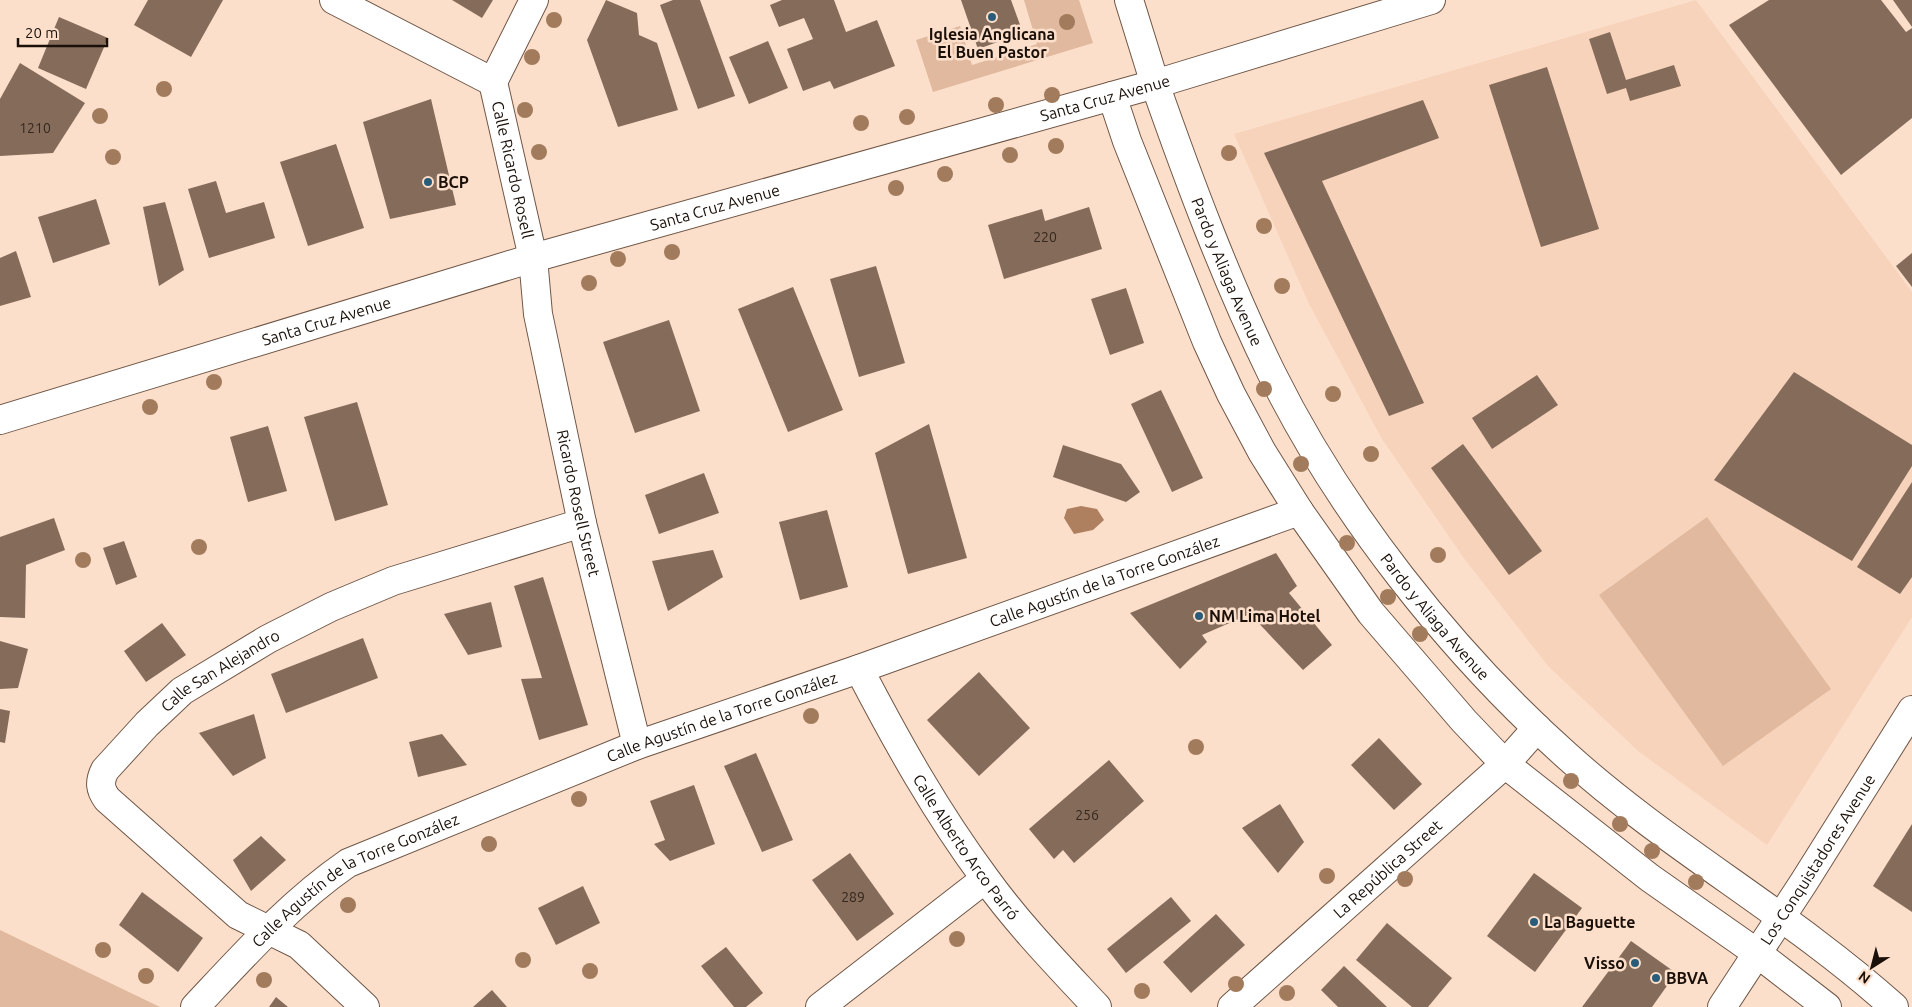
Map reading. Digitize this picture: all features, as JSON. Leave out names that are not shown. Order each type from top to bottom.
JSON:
[{"type":"street","points":[[334,0],[493,82],[534,0]]},
{"type":"street","name":"Pardo y Aliaga Avenue","points":[[1129,0],[1155,84],[1249,324],[1301,428],[1369,534],[1406,583],[1496,686],[1568,757],[1617,796],[1829,952],[1894,1007]]},
{"type":"street","name":"Santa Cruz Avenue","points":[[0,420],[533,258],[1155,84],[1431,0]]},
{"type":"street","name":"Calle Ricardo Rosell","points":[[493,82],[533,258]]},
{"type":"street","points":[[1112,96],[1127,141],[1208,342],[1231,394],[1262,452],[1299,511],[1371,613],[1464,721],[1506,764],[1642,872],[1757,953],[1827,1007]]},
{"type":"street","name":"Ricardo Rosell Street","points":[[533,258],[538,314],[582,523],[637,745]]},
{"type":"street","name":"Calle Agustín de la Torre González","points":[[195,1007],[268,929],[330,875],[348,863],[637,745],[859,669],[1299,511]]},
{"type":"street","name":"Calle San Alejandro","points":[[365,1007],[299,944],[238,915],[107,799],[100,785],[105,770],[147,724],[182,691],[268,639],[331,607],[393,581],[582,523]]},
{"type":"street","name":"Calle Alberto Arco Parró","points":[[859,669],[918,780],[985,879],[1040,945],[1097,1007]]},
{"type":"street","name":"Los Conquistadores Avenue","points":[[1722,1007],[1782,916],[1912,710]]},
{"type":"street","name":"La República Street","points":[[1232,1007],[1506,764],[1537,728]]},
{"type":"street","points":[[820,1007],[985,879]]},
{"type":"shaded area","points":[[1024,0],[1079,0],[1093,43],[933,92],[916,40],[960,26],[972,65],[1037,44]]},
{"type":"shaded area","points":[[1696,0],[1912,292],[1912,617],[1767,845],[1638,751],[1548,666],[1463,557],[1382,439],[1309,304],[1234,134]]},
{"type":"shaded area","points":[[1081,506],[1097,509],[1104,520],[1093,530],[1074,534],[1064,518],[1067,509]]},
{"type":"shaded area","points":[[1707,517],[1831,689],[1723,766],[1599,595]]},
{"type":"shaded area","points":[[0,930],[160,1007],[0,1007]]},
{"type":"building","points":[[148,0],[223,0],[191,57],[134,25]]},
{"type":"building","points":[[452,0],[493,0],[482,18]]},
{"type":"building","points":[[606,0],[637,13],[639,35],[657,43],[678,110],[618,127],[587,40]]},
{"type":"building","points":[[673,0],[700,0],[735,96],[698,109],[660,5]]},
{"type":"building","points":[[782,0],[834,0],[846,32],[877,20],[895,66],[834,89],[830,81],[803,91],[787,49],[813,39],[804,18],[779,27],[770,5]]},
{"type":"building","name":"Iglesia Anglicana El Buen Pastor","points":[[961,0],[1011,0],[1023,33],[978,49]]},
{"type":"building","points":[[1769,0],[1881,0],[1906,32],[1912,28],[1912,118],[1841,175],[1729,25]]},
{"type":"building","points":[[1893,0],[1912,0],[1912,27]]},
{"type":"building","points":[[59,17],[108,38],[86,89],[38,68]]},
{"type":"building","points":[[1610,32],[1626,80],[1674,65],[1681,86],[1630,101],[1626,88],[1607,94],[1589,39]]},
{"type":"building","points":[[768,41],[788,88],[749,104],[729,57]]},
{"type":"building","points":[[20,63],[85,103],[53,153],[0,156],[0,99]]},
{"type":"building","points":[[1547,67],[1599,229],[1541,247],[1489,85]]},
{"type":"building","points":[[431,99],[456,205],[390,219],[363,122]]},
{"type":"building","points":[[1423,100],[1439,138],[1322,181],[1424,403],[1389,416],[1264,153]]},
{"type":"building","points":[[336,144],[364,228],[308,246],[280,162]]},
{"type":"building","points":[[216,181],[226,213],[264,202],[275,238],[209,258],[188,189]]},
{"type":"building","points":[[96,199],[110,244],[53,263],[38,217]]},
{"type":"building","points":[[165,202],[184,270],[159,286],[143,207]]},
{"type":"building","points":[[1089,207],[1102,249],[1004,279],[988,225],[1042,209],[1045,221]]},
{"type":"building","points":[[16,251],[31,297],[0,306],[0,258]]},
{"type":"building","points":[[1912,253],[1912,287],[1896,266]]},
{"type":"building","points":[[876,266],[905,363],[859,377],[830,279]]},
{"type":"building","points":[[793,287],[843,410],[788,432],[738,309]]},
{"type":"building","points":[[1126,288],[1144,343],[1110,355],[1091,299]]},
{"type":"building","points":[[669,320],[700,411],[635,433],[603,342]]},
{"type":"building","points":[[1794,372],[1912,445],[1912,466],[1852,561],[1714,480]]},
{"type":"building","points":[[1537,375],[1558,405],[1492,449],[1472,418]]},
{"type":"building","points":[[1161,390],[1203,478],[1172,492],[1131,404]]},
{"type":"building","points":[[357,402],[388,505],[335,521],[304,417]]},
{"type":"building","points":[[929,424],[967,558],[908,574],[875,453]]},
{"type":"building","points":[[268,426],[287,491],[248,502],[230,437]]},
{"type":"building","points":[[1463,444],[1542,551],[1509,575],[1431,468]]},
{"type":"building","points":[[1063,445],[1121,464],[1140,492],[1126,502],[1053,477]]},
{"type":"building","points":[[704,473],[719,513],[659,534],[645,495]]},
{"type":"building","points":[[1912,482],[1912,577],[1900,594],[1857,567]]},
{"type":"building","points":[[827,510],[848,587],[800,600],[779,522]]},
{"type":"building","points":[[54,518],[65,550],[26,565],[25,618],[0,617],[0,537]]},
{"type":"building","points":[[124,541],[137,577],[116,585],[103,548]]},
{"type":"building","points":[[713,550],[723,577],[668,611],[652,561]]},
{"type":"building","name":"NM Lima Hotel","points":[[1276,553],[1297,586],[1289,593],[1332,645],[1303,670],[1250,614],[1202,635],[1207,642],[1180,669],[1130,613]]},
{"type":"building","points":[[543,577],[588,725],[539,740],[521,679],[542,678],[514,586]]},
{"type":"building","points":[[491,602],[502,647],[468,655],[444,614]]},
{"type":"building","points":[[162,623],[186,655],[146,682],[124,651]]},
{"type":"building","points":[[363,638],[378,678],[286,713],[271,674]]},
{"type":"building","points":[[0,641],[28,649],[18,688],[0,689]]},
{"type":"building","points":[[979,672],[1030,728],[979,776],[927,720]]},
{"type":"building","points":[[0,709],[10,711],[5,743],[0,742]]},
{"type":"building","points":[[254,714],[266,758],[233,776],[199,733]]},
{"type":"building","points":[[442,734],[467,765],[418,777],[409,742]]},
{"type":"building","points":[[1379,738],[1422,784],[1394,810],[1351,765]]},
{"type":"building","points":[[756,753],[793,840],[762,852],[724,766]]},
{"type":"building","points":[[1109,760],[1144,801],[1074,863],[1063,850],[1054,859],[1029,829]]},
{"type":"building","points":[[694,785],[715,844],[670,861],[654,844],[665,840],[650,801]]},
{"type":"building","points":[[1280,804],[1304,842],[1278,873],[1242,828]]},
{"type":"building","points":[[1912,824],[1912,912],[1873,886]]},
{"type":"building","points":[[261,836],[286,860],[251,891],[233,860]]},
{"type":"building","points":[[850,853],[894,914],[857,941],[812,880]]},
{"type":"building","name":"La Baguette","points":[[1534,873],[1582,908],[1535,972],[1487,936]]},
{"type":"building","points":[[583,886],[600,923],[556,945],[538,908]]},
{"type":"building","points":[[142,892],[203,938],[178,972],[119,925]]},
{"type":"building","points":[[1171,897],[1191,921],[1126,973],[1107,949]]},
{"type":"building","points":[[1216,914],[1245,945],[1191,993],[1163,962]]},
{"type":"building","points":[[1387,923],[1452,978],[1428,1007],[1412,1007],[1356,960]]},
{"type":"building","points":[[1631,941],[1676,973],[1652,1007],[1582,1007]]},
{"type":"building","points":[[726,947],[763,993],[746,1007],[734,1007],[701,966]]},
{"type":"building","points":[[1344,966],[1387,1007],[1338,1007],[1321,990]]},
{"type":"building","points":[[492,990],[507,1007],[473,1007]]},
{"type":"building","points":[[276,997],[288,1007],[269,1007]]},
{"type":"place","name":"Iglesia Anglicana El Buen Pastor","points":[[992,17]]},
{"type":"place","name":"BCP","points":[[428,182]]},
{"type":"place","name":"NM Lima Hotel","points":[[1199,616]]},
{"type":"place","name":"La Baguette","points":[[1534,922]]},
{"type":"place","name":"Visso","points":[[1635,963]]},
{"type":"place","name":"BBVA","points":[[1656,978]]}]
